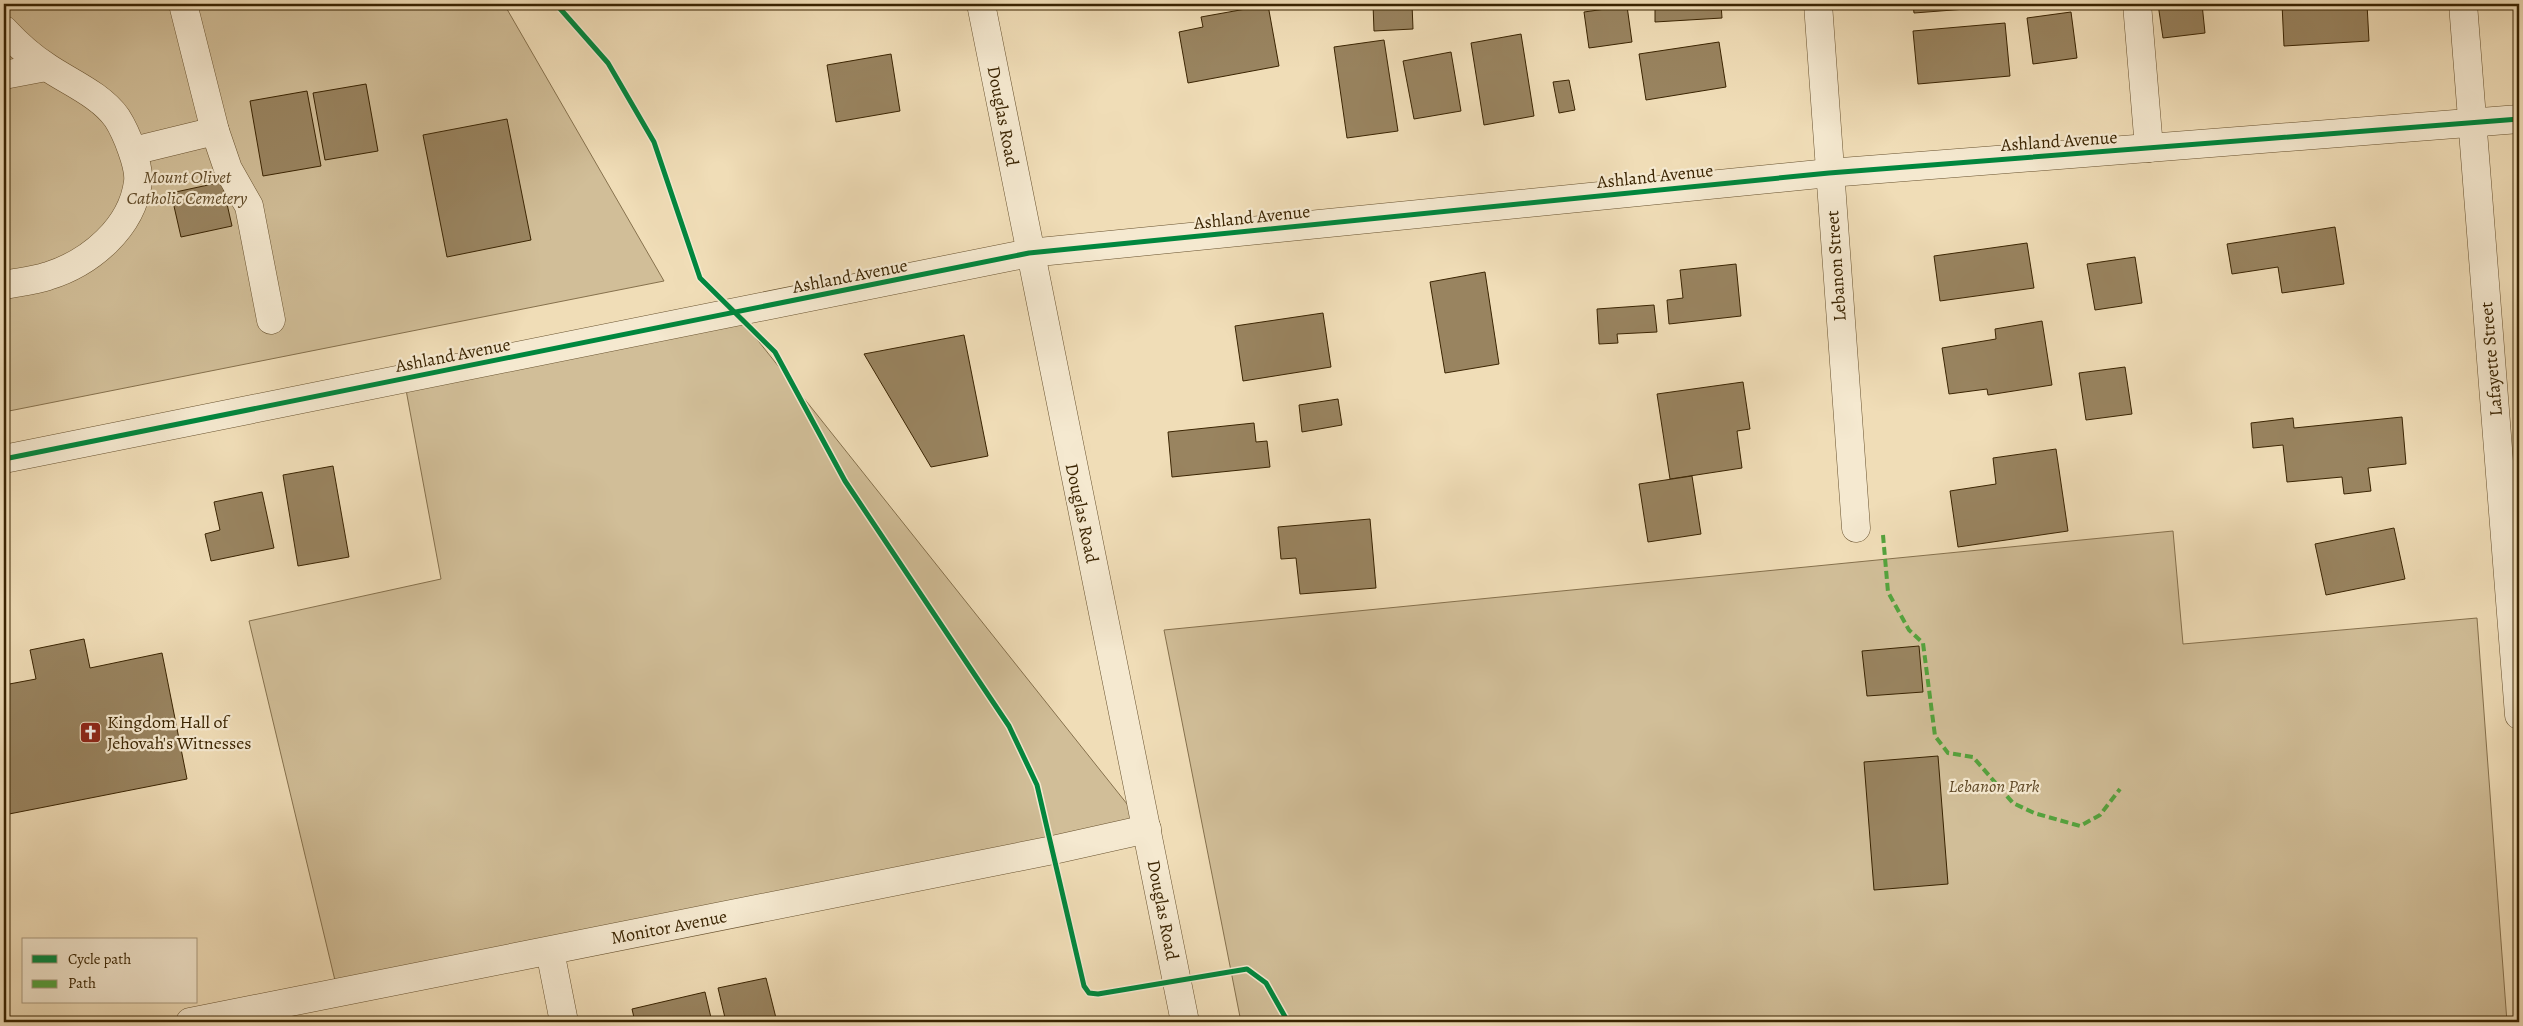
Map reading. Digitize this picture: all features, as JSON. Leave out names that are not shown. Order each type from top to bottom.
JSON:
[{"type":"street","points":[[183,4],[215,131],[228,169],[249,206],[271,320]]},
{"type":"street","name":"Douglas Road","points":[[981,4],[1029,253],[1147,829],[1184,1022]]},
{"type":"street","name":"Lebanon Street","points":[[1818,4],[1856,528]]},
{"type":"street","points":[[2137,4],[2149,148]]},
{"type":"street","name":"Lafayette Street","points":[[2462,4],[2519,715]]},
{"type":"street","points":[[4,30],[21,48],[46,67],[92,95],[116,117],[133,151],[138,181],[130,209],[115,235],[84,260],[49,276],[4,285]]},
{"type":"street","points":[[4,75],[46,67]]},
{"type":"street","name":"Ashland Avenue","points":[[4,459],[1029,253],[1829,173],[2519,119]]},
{"type":"street","points":[[133,151],[215,131]]},
{"type":"street","name":"Monitor Avenue","points":[[190,1022],[1044,852],[1147,829]]},
{"type":"street","points":[[550,951],[564,1022]]},
{"type":"green space","name":"Mount Olivet Catholic Cemetery","points":[[4,4],[504,4],[664,281],[4,412]]},
{"type":"green space","points":[[736,313],[1147,829],[338,993],[249,621],[441,579],[404,379]]},
{"type":"green space","name":"Lebanon Park","points":[[2173,531],[2183,644],[2477,618],[2507,1022],[1241,1022],[1164,630]]},
{"type":"building","points":[[1373,4],[1412,4],[1413,29],[1374,31]]},
{"type":"building","points":[[1655,4],[1721,4],[1722,18],[1655,22]]},
{"type":"building","points":[[1913,4],[2005,4],[2005,6],[1914,13]]},
{"type":"building","points":[[2158,4],[2202,4],[2205,33],[2163,38]]},
{"type":"building","points":[[2282,4],[2367,4],[2369,41],[2284,46]]},
{"type":"building","points":[[1268,5],[1279,66],[1188,83],[1179,32],[1203,27],[1201,17]]},
{"type":"building","points":[[1627,6],[1632,42],[1589,48],[1584,12]]},
{"type":"building","points":[[2071,12],[2077,58],[2033,64],[2027,18]]},
{"type":"building","points":[[2005,23],[2010,76],[1918,84],[1913,31]]},
{"type":"building","points":[[1521,34],[1534,116],[1484,125],[1471,43]]},
{"type":"building","points":[[1384,40],[1398,131],[1347,138],[1334,47]]},
{"type":"building","points":[[1719,42],[1726,87],[1646,100],[1639,54]]},
{"type":"building","points":[[1451,52],[1461,111],[1414,119],[1403,61]]},
{"type":"building","points":[[891,54],[900,111],[836,122],[827,65]]},
{"type":"building","points":[[1569,80],[1575,110],[1559,113],[1553,82]]},
{"type":"building","points":[[366,84],[378,151],[325,160],[313,93]]},
{"type":"building","points":[[307,91],[321,166],[263,176],[250,101]]},
{"type":"building","points":[[507,119],[531,240],[447,257],[423,135]]},
{"type":"building","points":[[222,182],[232,226],[181,237],[171,193]]},
{"type":"building","points":[[2335,227],[2344,284],[2282,293],[2278,267],[2232,274],[2227,244]]},
{"type":"building","points":[[2027,243],[2034,288],[1940,301],[1934,256]]},
{"type":"building","points":[[2135,257],[2142,303],[2095,310],[2087,264]]},
{"type":"building","points":[[1736,264],[1741,316],[1669,324],[1667,300],[1683,298],[1680,270]]},
{"type":"building","points":[[1485,272],[1499,364],[1445,373],[1430,282]]},
{"type":"building","points":[[1654,305],[1657,332],[1617,334],[1618,343],[1599,344],[1597,309]]},
{"type":"building","points":[[1323,313],[1331,367],[1243,381],[1235,326]]},
{"type":"building","points":[[2042,321],[2052,385],[1988,395],[1987,389],[1949,394],[1942,348],[1996,339],[1995,329]]},
{"type":"building","points":[[964,335],[988,456],[931,467],[864,354]]},
{"type":"building","points":[[2125,367],[2132,414],[2086,420],[2079,373]]},
{"type":"building","points":[[1743,382],[1750,429],[1737,431],[1742,468],[1670,479],[1657,394]]},
{"type":"building","points":[[1338,399],[1342,425],[1302,432],[1299,405]]},
{"type":"building","points":[[2402,417],[2406,464],[2368,468],[2371,491],[2344,494],[2342,477],[2287,482],[2283,445],[2253,448],[2251,423],[2293,418],[2294,428]]},
{"type":"building","points":[[1254,423],[1256,442],[1267,441],[1270,467],[1172,477],[1168,432]]},
{"type":"building","points":[[2056,449],[2068,531],[1958,547],[1950,491],[1996,484],[1993,458]]},
{"type":"building","points":[[333,466],[349,557],[298,566],[283,475]]},
{"type":"building","points":[[1692,476],[1701,534],[1648,542],[1639,484]]},
{"type":"building","points":[[262,492],[274,548],[211,561],[205,534],[220,530],[214,502]]},
{"type":"building","points":[[1370,519],[1376,588],[1300,594],[1296,558],[1281,559],[1278,527]]},
{"type":"building","points":[[2394,528],[2405,579],[2326,595],[2315,544]]},
{"type":"building","name":"Kingdom Hall of Jehovah's Witnesses","points":[[84,639],[90,668],[162,653],[187,779],[4,815],[4,685],[36,679],[30,650]]},
{"type":"building","points":[[1919,646],[1923,692],[1867,696],[1862,651]]},
{"type":"building","points":[[1938,756],[1948,884],[1874,890],[1864,762]]},
{"type":"building","points":[[766,978],[777,1022],[726,1022],[718,988]]},
{"type":"building","points":[[705,992],[712,1022],[635,1022],[632,1009]]},
{"type":"marked path","points":[[1883,535],[1888,592],[1909,630],[1923,643],[1935,736],[1948,753],[1973,757],[2013,803],[2034,813],[2080,826],[2100,815],[2120,789]]},
{"type":"cycle path","points":[[556,4],[608,63],[654,142],[700,278],[775,352],[845,481],[1009,726],[1037,785],[1084,986],[1089,993],[1098,994],[1247,969],[1266,983],[1288,1022]]},
{"type":"cycle path","points":[[4,459],[1029,253],[1829,173],[2519,119]]},
{"type":"place","name":"Kingdom Hall of Jehovah's Witnesses","points":[[91,732]]}]
